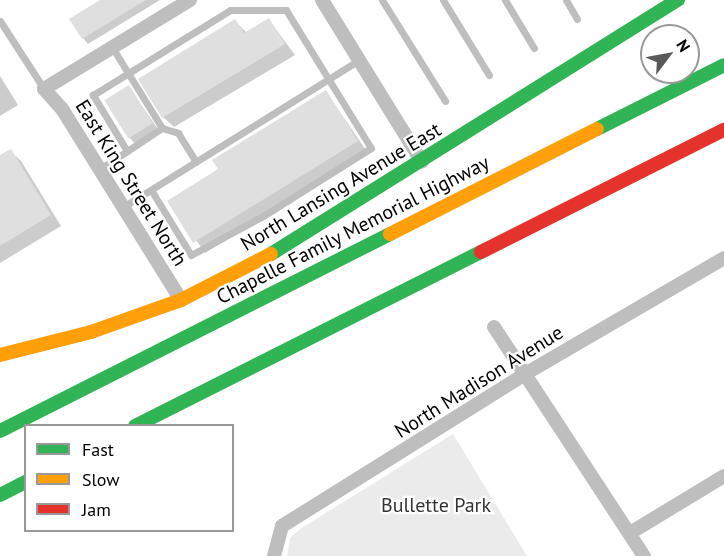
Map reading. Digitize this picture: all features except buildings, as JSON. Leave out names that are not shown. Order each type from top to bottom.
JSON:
[{"type":"main road","name":"North Lansing Avenue East","points":[[0,354],[91,332],[182,300],[265,258],[678,0]]},
{"type":"main road","name":"Chapelle Family Memorial Highway","points":[[0,431],[724,65]]},
{"type":"main road","points":[[139,424],[724,130]]},
{"type":"main road","points":[[0,495],[24,483]]},
{"type":"street","points":[[44,89],[190,0]]},
{"type":"street","points":[[322,0],[422,162]]},
{"type":"street","name":"East King Street North","points":[[44,89],[62,109],[182,300]]},
{"type":"street","name":"North Madison Avenue","points":[[274,556],[282,526],[525,374],[724,258]]},
{"type":"street","points":[[494,327],[644,556]]},
{"type":"street","points":[[630,532],[724,477]]},
{"type":"lane","points":[[382,0],[444,101]]},
{"type":"lane","points":[[442,0],[489,75]]},
{"type":"lane","points":[[505,0],[534,48]]},
{"type":"lane","points":[[566,0],[577,19]]},
{"type":"lane","points":[[127,151],[93,95],[230,10],[286,10],[371,148],[263,216],[191,255],[152,190]]},
{"type":"lane","points":[[0,21],[44,89]]},
{"type":"lane","points":[[112,47],[162,128],[178,133],[196,162]]},
{"type":"lane","points":[[123,207],[359,60]]},
{"type":"lane","points":[[100,169],[162,128]]},
{"type":"green space","name":"Bullette Park","points":[[453,434],[527,556],[287,556],[290,538],[300,529]]},
{"type":"traffic: fast","points":[[271,254],[678,0]]},
{"type":"traffic: fast","points":[[597,129],[724,65]]},
{"type":"traffic: fast","points":[[0,431],[390,234]]},
{"type":"traffic: fast","points":[[139,424],[481,252]]},
{"type":"traffic: fast","points":[[0,495],[24,483]]},
{"type":"traffic: slow","points":[[390,234],[597,129]]},
{"type":"traffic: slow","points":[[0,355],[91,332],[181,300],[271,254]]},
{"type":"traffic: jam","points":[[481,252],[724,130]]}]
